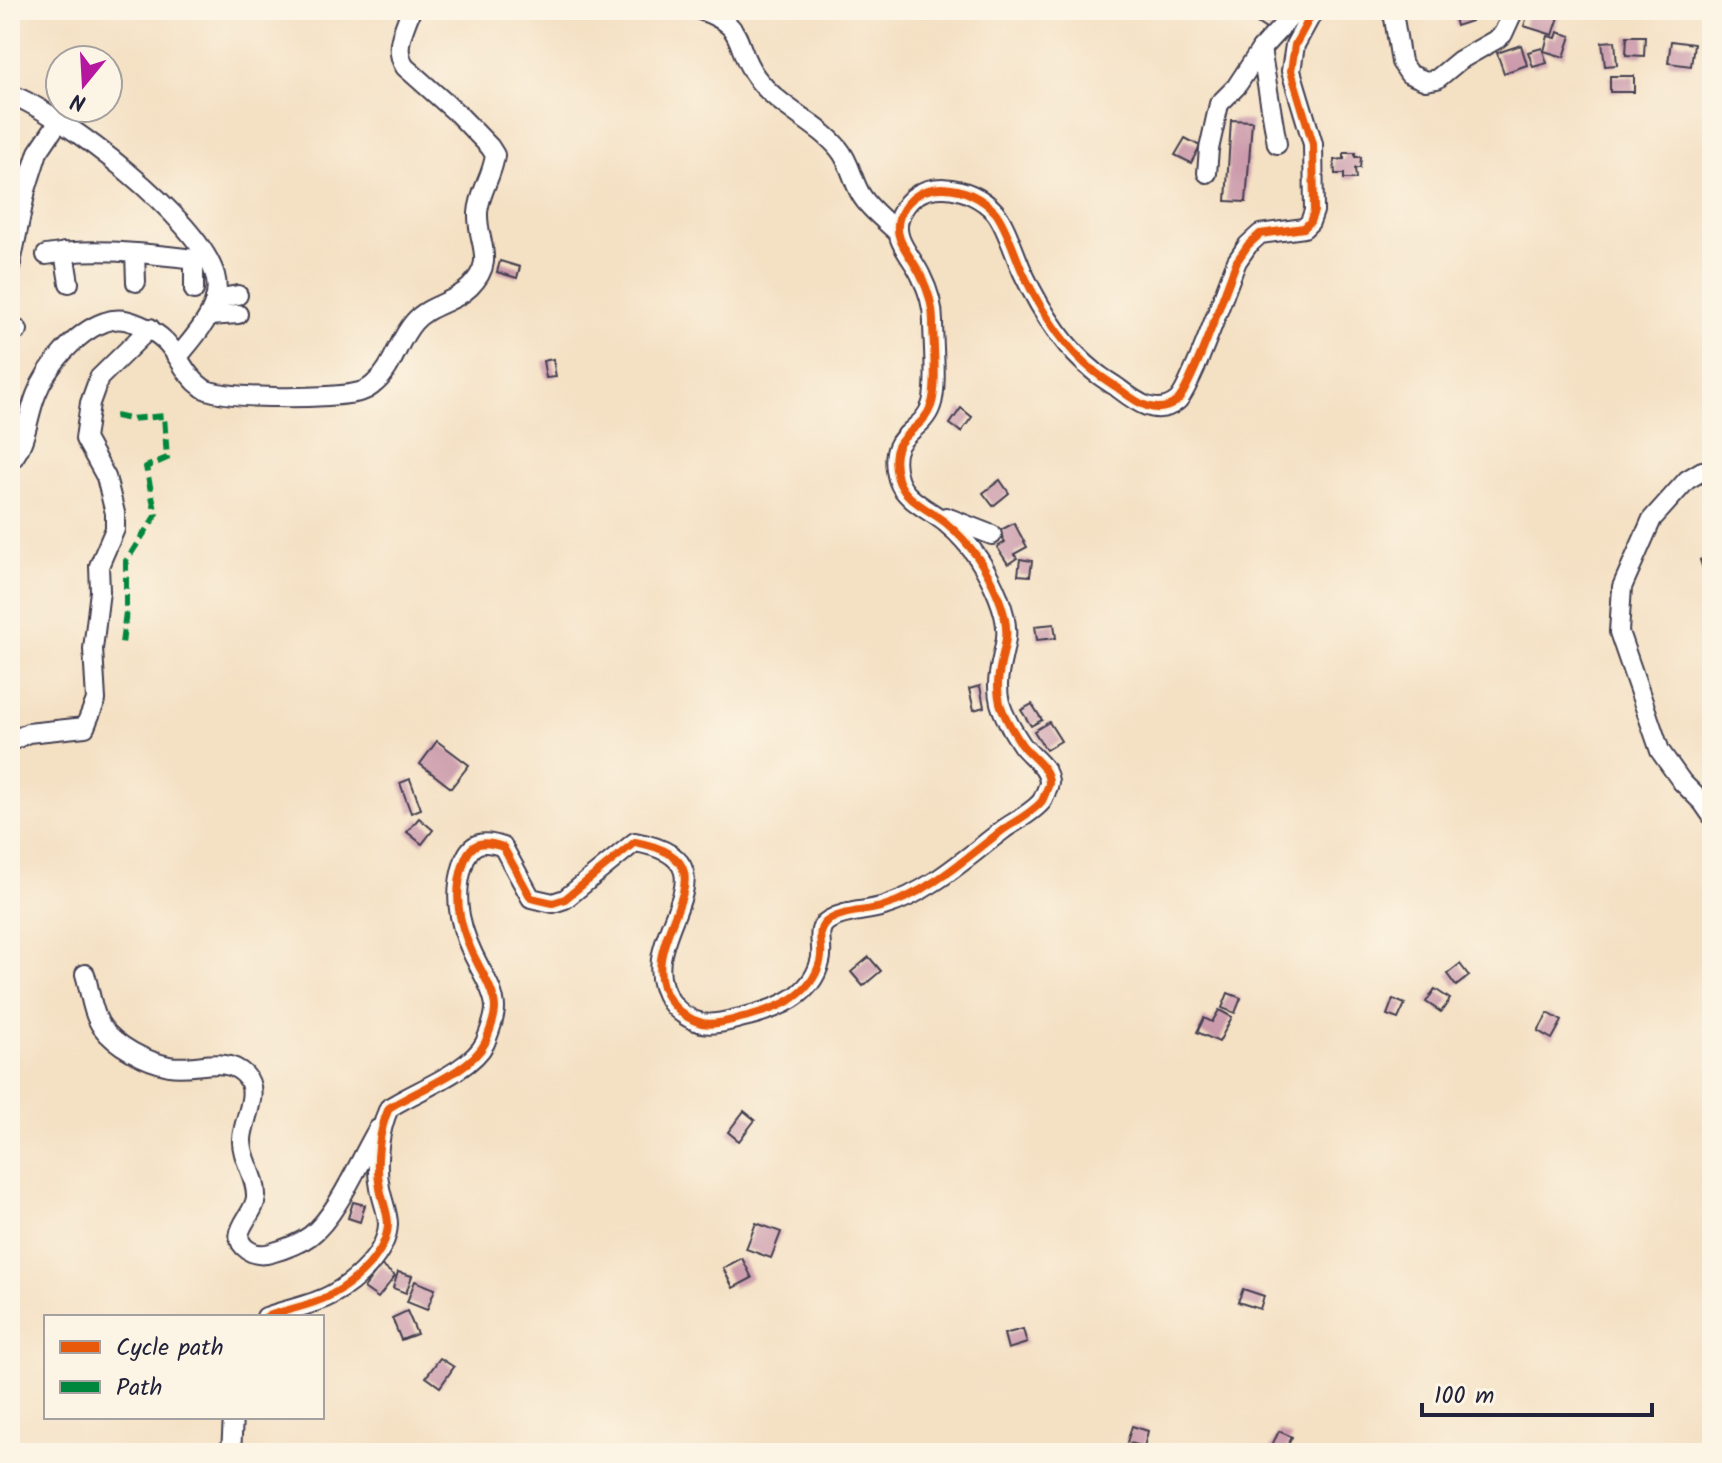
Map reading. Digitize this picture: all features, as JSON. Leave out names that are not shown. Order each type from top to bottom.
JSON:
[{"type":"street","points":[[10,462],[24,440],[44,378],[69,346],[91,328],[108,321],[126,319],[150,328],[163,337],[204,389],[227,396],[329,396],[361,392],[375,384],[415,320],[468,290],[478,278],[485,261],[478,212],[495,155],[482,137],[405,67],[398,56],[411,10]]},
{"type":"street","points":[[700,10],[727,22],[736,33],[754,75],[770,93],[825,134],[841,151],[860,194],[898,233]]},
{"type":"street","points":[[1207,173],[1219,104],[1236,87],[1261,49],[1297,10]]},
{"type":"street","points":[[85,974],[100,1025],[125,1048],[169,1066],[222,1064],[244,1074],[250,1082],[252,1094],[241,1145],[256,1194],[251,1213],[240,1229],[240,1239],[244,1248],[267,1254],[296,1244],[320,1228],[332,1214],[389,1108],[470,1063],[484,1046],[495,1007],[487,982],[467,944],[457,907],[460,876],[468,850],[473,845],[480,843],[503,847],[531,898],[553,903],[565,899],[635,842],[658,846],[675,855],[686,873],[685,890],[661,953],[660,977],[666,997],[679,1012],[705,1024],[777,1008],[803,992],[822,958],[820,929],[823,922],[849,912],[885,906],[931,883],[964,862],[1042,800],[1049,782],[1045,768],[1024,747],[1001,709],[997,684],[1007,628],[978,558],[964,540],[904,492],[897,476],[899,443],[927,417],[934,400],[933,310],[919,271],[899,241],[897,224],[904,208],[919,192],[936,187],[957,189],[996,213],[1047,318],[1093,371],[1138,404],[1154,408],[1176,402],[1191,377],[1237,261],[1248,245],[1260,234],[1304,228],[1314,211],[1313,144],[1291,71],[1295,45],[1314,10]]},
{"type":"street","points":[[1390,10],[1401,62],[1409,74],[1426,81],[1437,79],[1460,60],[1497,39],[1503,34],[1514,10]]},
{"type":"street","points":[[1261,49],[1277,144]]},
{"type":"street","points":[[10,94],[44,111]]},
{"type":"street","points":[[10,268],[26,190],[38,152],[57,124]]},
{"type":"street","points":[[63,124],[144,185],[198,243],[212,267],[212,307],[178,357]]},
{"type":"street","points":[[69,283],[55,254],[135,253],[212,267]]},
{"type":"street","points":[[135,253],[136,282]]},
{"type":"street","points":[[194,290],[212,267]]},
{"type":"street","points":[[212,307],[238,305]]},
{"type":"street","points":[[10,742],[28,733],[85,727],[96,700],[93,649],[100,591],[99,566],[115,529],[115,513],[106,477],[85,439],[90,403],[99,378],[150,328]]},
{"type":"street","points":[[1712,469],[1687,480],[1652,519],[1622,587],[1619,632],[1660,751],[1712,816]]},
{"type":"street","points":[[930,512],[992,535]]},
{"type":"street","points":[[273,1315],[331,1295],[357,1277],[378,1253],[388,1222],[378,1183],[383,1121]]},
{"type":"street","points":[[231,1453],[233,1419]]},
{"type":"building","points":[[1257,10],[1281,12],[1269,31],[1251,19]]},
{"type":"building","points":[[1452,10],[1468,10],[1471,21],[1456,26]]},
{"type":"building","points":[[1529,10],[1561,11],[1553,35],[1524,26]]},
{"type":"building","points":[[1558,32],[1571,36],[1564,57],[1544,51],[1548,36],[1556,38]]},
{"type":"building","points":[[1627,36],[1645,36],[1644,56],[1626,55]]},
{"type":"building","points":[[1615,41],[1617,65],[1605,66],[1602,42]]},
{"type":"building","points":[[1671,41],[1694,44],[1691,66],[1668,63]]},
{"type":"building","points":[[1521,45],[1527,65],[1504,73],[1497,53]]},
{"type":"building","points":[[1542,48],[1547,63],[1533,67],[1528,52]]},
{"type":"building","points":[[1610,76],[1634,76],[1634,92],[1610,92]]},
{"type":"building","points":[[1231,120],[1252,121],[1246,202],[1226,201]]},
{"type":"building","points":[[1185,138],[1200,146],[1191,163],[1175,155]]},
{"type":"building","points":[[1344,153],[1355,153],[1355,157],[1361,157],[1360,168],[1355,168],[1356,179],[1344,179],[1344,174],[1335,174],[1334,160],[1344,159]]},
{"type":"building","points":[[500,261],[520,267],[517,278],[497,272]]},
{"type":"building","points":[[553,359],[556,377],[546,378],[543,361]]},
{"type":"building","points":[[961,408],[972,417],[961,432],[950,424]]},
{"type":"building","points":[[1000,480],[1009,493],[993,506],[983,493]]},
{"type":"building","points":[[1014,523],[1027,547],[1014,554],[1017,558],[1008,564],[997,547],[1005,542],[999,531]]},
{"type":"building","points":[[1712,556],[1712,579],[1707,581],[1700,560]]},
{"type":"building","points":[[1020,559],[1032,561],[1030,576],[1018,575]]},
{"type":"building","points":[[1054,624],[1056,638],[1037,640],[1035,626]]},
{"type":"building","points":[[980,686],[984,707],[974,710],[969,689]]},
{"type":"building","points":[[1032,704],[1042,720],[1031,726],[1021,710]]},
{"type":"building","points":[[1049,722],[1061,741],[1046,750],[1034,731]]},
{"type":"building","points":[[437,741],[469,765],[451,788],[420,764]]},
{"type":"building","points":[[410,779],[421,809],[411,813],[400,783]]},
{"type":"building","points":[[419,818],[433,830],[422,844],[407,832]]},
{"type":"building","points":[[869,957],[881,971],[863,986],[851,972]]},
{"type":"building","points":[[1460,964],[1469,976],[1456,986],[1447,974]]},
{"type":"building","points":[[1435,989],[1450,999],[1441,1012],[1426,1002]]},
{"type":"building","points":[[1228,993],[1241,998],[1235,1013],[1222,1008]]},
{"type":"building","points":[[1393,999],[1405,1004],[1398,1019],[1387,1015]]},
{"type":"building","points":[[1219,1010],[1232,1017],[1219,1042],[1197,1032],[1204,1018],[1212,1022]]},
{"type":"building","points":[[1548,1013],[1562,1021],[1552,1039],[1538,1031]]},
{"type":"building","points":[[744,1111],[755,1120],[739,1141],[728,1132]]},
{"type":"building","points":[[353,1202],[365,1205],[360,1222],[348,1218]]},
{"type":"building","points":[[756,1223],[781,1232],[771,1258],[746,1249]]},
{"type":"building","points":[[742,1258],[752,1278],[733,1288],[723,1268]]},
{"type":"building","points":[[381,1265],[395,1276],[378,1298],[364,1288]]},
{"type":"building","points":[[398,1272],[412,1276],[406,1293],[393,1288]]},
{"type":"building","points":[[415,1281],[435,1289],[427,1310],[407,1302]]},
{"type":"building","points":[[1243,1289],[1264,1296],[1260,1309],[1238,1302]]},
{"type":"building","points":[[407,1311],[417,1334],[401,1340],[392,1318]]},
{"type":"building","points":[[1023,1329],[1027,1343],[1008,1349],[1004,1334]]},
{"type":"building","points":[[440,1358],[454,1367],[440,1387],[426,1377]]},
{"type":"building","points":[[1132,1426],[1148,1431],[1144,1447],[1127,1442]]},
{"type":"building","points":[[1279,1431],[1292,1437],[1284,1453],[1268,1453]]},
{"type":"marked path","points":[[115,416],[130,419],[164,416],[167,458],[146,467],[156,515],[126,561],[126,612],[122,644]]},
{"type":"cycle path","points":[[273,1315],[331,1295],[350,1283],[376,1256],[388,1224],[380,1188],[378,1158],[380,1137],[389,1108],[468,1063],[485,1043],[492,1026],[495,1003],[463,929],[458,903],[460,876],[467,855],[474,846],[490,843],[503,847],[531,898],[553,903],[565,899],[635,842],[667,852],[682,867],[684,886],[662,954],[661,978],[671,1002],[681,1012],[698,1022],[713,1024],[760,1013],[792,999],[816,974],[821,956],[820,933],[829,920],[842,914],[884,906],[917,892],[1042,801],[1049,783],[1046,772],[1022,745],[1000,703],[998,678],[1006,628],[993,586],[978,558],[963,539],[912,499],[898,479],[896,452],[900,443],[926,416],[933,398],[935,377],[931,303],[921,276],[900,240],[900,216],[918,194],[931,189],[958,190],[984,202],[1003,225],[1045,314],[1073,351],[1098,374],[1139,402],[1154,408],[1169,406],[1177,401],[1191,377],[1237,261],[1248,245],[1260,234],[1304,228],[1310,222],[1314,211],[1313,144],[1291,71],[1295,45],[1314,10]]}]
